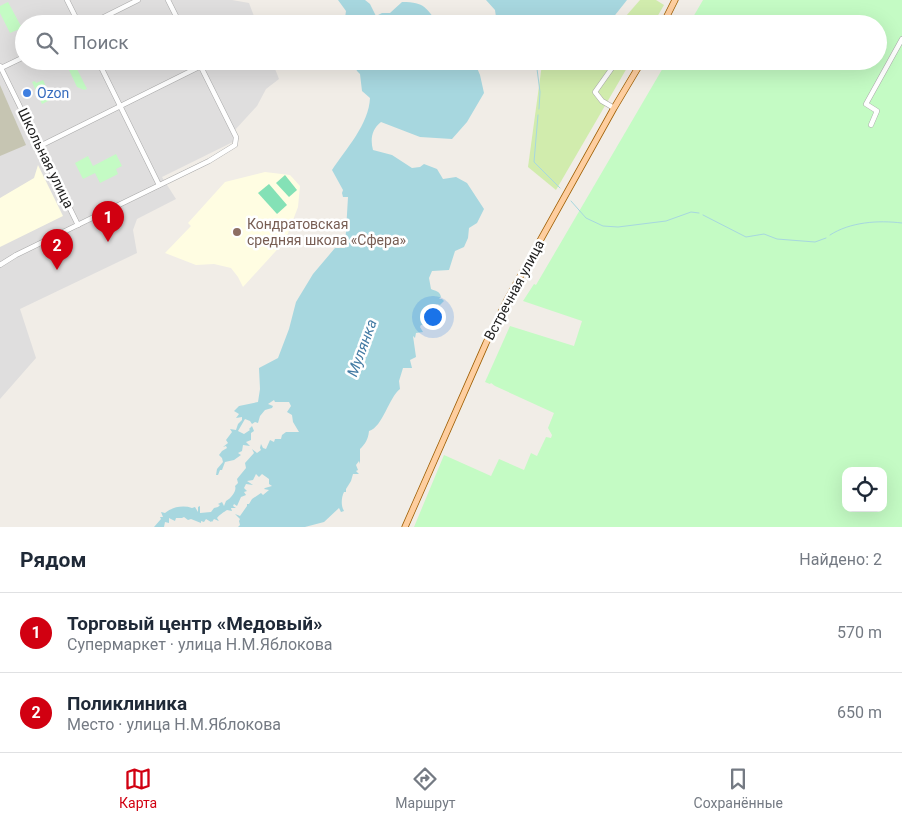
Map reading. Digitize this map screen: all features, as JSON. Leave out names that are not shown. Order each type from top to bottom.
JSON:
[{"type":"main road","points":[[668,15],[676,0]]},
{"type":"main road","name":"Встречная улица","points":[[405,527],[494,325],[529,258],[637,70]]},
{"type":"street","points":[[67,0],[75,15]]},
{"type":"street","points":[[108,15],[138,0]]},
{"type":"street","points":[[168,0],[176,15]]},
{"type":"street","points":[[887,66],[902,39]]},
{"type":"street","points":[[1,67],[15,61]]},
{"type":"street","name":"Школьная улица","points":[[1,67],[78,224]]},
{"type":"street","points":[[102,70],[159,185]]},
{"type":"street","points":[[40,146],[193,70]]},
{"type":"street","points":[[0,264],[16,254],[159,185],[235,145],[236,137],[203,70]]},
{"type":"street","points":[[611,70],[595,92],[602,101],[614,108]]},
{"type":"street","points":[[870,125],[877,112],[866,104],[885,70]]},
{"type":"shaded area","points":[[0,0],[232,0],[249,3],[254,15],[15,15],[15,70],[276,70],[279,79],[266,89],[257,106],[235,130],[239,139],[162,177],[176,199],[137,219],[133,230],[137,253],[20,309],[36,358],[0,399]]},
{"type":"shaded area","points":[[0,85],[26,145],[0,156]]},
{"type":"shaded area","points":[[38,165],[63,216],[0,247],[0,198],[34,178]]},
{"type":"shaded area","name":"Кондратовская средняя школа «Сфера»","points":[[265,172],[290,175],[300,186],[298,207],[285,241],[243,287],[231,268],[214,264],[196,265],[165,253],[191,226],[188,223],[225,182]]},
{"type":"green space","points":[[640,0],[656,0],[664,5],[658,15],[627,15]]},
{"type":"green space","points":[[703,0],[902,0],[902,527],[414,527],[444,455],[491,476],[499,459],[524,470],[531,453],[537,456],[546,437],[551,438],[552,435],[548,428],[554,413],[491,383],[485,382],[510,326],[574,346],[582,321],[523,301],[534,284],[536,285],[662,70],[887,70],[887,15],[694,15]]},
{"type":"green space","points":[[8,2],[15,15],[15,31],[10,33],[0,13],[0,6]]},
{"type":"green space","points":[[69,70],[78,70],[87,89],[84,90],[77,87]]},
{"type":"green space","points":[[541,70],[626,70],[556,190],[528,167]]},
{"type":"green space","points":[[43,80],[52,99],[42,104],[32,82],[35,81],[36,83]]},
{"type":"green space","points":[[116,154],[122,166],[116,169],[118,174],[100,183],[95,173],[83,179],[75,163],[88,156],[93,166]]},
{"type":"green space","points":[[285,175],[297,190],[289,197],[276,183]]},
{"type":"green space","points":[[269,184],[287,205],[277,214],[258,193]]},
{"type":"water","points":[[338,0],[365,0],[370,4],[376,15],[345,15],[346,11]]},
{"type":"water","points":[[486,0],[627,0],[615,15],[496,15],[495,10]]},
{"type":"water","points":[[402,2],[416,3],[431,15],[378,15],[390,13]]},
{"type":"water","name":"Мулянка","points":[[478,70],[480,75],[484,93],[467,122],[452,139],[420,137],[381,122],[373,134],[373,150],[392,155],[412,168],[420,167],[424,164],[437,169],[443,179],[456,177],[467,183],[484,209],[477,223],[469,228],[468,238],[464,247],[455,251],[449,270],[432,271],[429,278],[431,289],[438,292],[441,297],[439,299],[444,301],[440,305],[437,304],[434,310],[431,309],[431,314],[435,319],[431,319],[430,325],[421,325],[420,327],[423,332],[416,333],[415,338],[413,336],[416,357],[410,360],[412,368],[403,368],[399,381],[400,389],[392,398],[378,424],[369,431],[366,441],[360,449],[360,464],[359,461],[356,465],[358,470],[356,471],[359,474],[353,474],[346,492],[343,494],[342,504],[344,511],[341,512],[339,508],[324,522],[305,527],[238,527],[240,519],[235,514],[240,516],[252,499],[261,493],[263,495],[269,490],[265,488],[272,486],[269,484],[269,479],[262,474],[259,477],[256,474],[253,480],[247,481],[253,485],[246,484],[244,488],[247,491],[244,492],[246,495],[241,497],[237,506],[234,504],[233,506],[236,508],[231,508],[232,511],[227,510],[217,518],[219,521],[214,519],[211,522],[206,519],[204,522],[201,521],[201,523],[184,517],[176,518],[175,521],[169,518],[169,523],[165,522],[164,527],[154,527],[161,519],[160,517],[163,517],[161,512],[165,513],[174,508],[195,507],[198,512],[198,507],[200,506],[200,513],[211,512],[222,502],[224,506],[226,501],[235,492],[235,486],[238,483],[237,479],[246,468],[245,463],[254,453],[252,449],[257,453],[261,450],[261,444],[266,449],[270,440],[274,442],[275,439],[281,439],[282,435],[286,432],[299,432],[293,422],[292,415],[287,412],[291,406],[289,402],[275,402],[274,400],[268,404],[273,406],[272,408],[265,410],[260,416],[258,423],[252,424],[245,419],[238,431],[244,434],[252,426],[254,431],[251,433],[251,440],[246,442],[250,446],[243,445],[242,451],[238,453],[241,455],[234,460],[225,462],[222,470],[216,475],[217,469],[223,462],[219,455],[227,448],[226,446],[223,447],[228,443],[226,440],[232,432],[230,429],[236,430],[242,420],[242,417],[236,418],[239,414],[234,411],[239,406],[258,402],[260,389],[259,368],[278,358],[289,329],[296,302],[313,274],[335,248],[345,248],[348,197],[343,197],[343,190],[332,170],[361,127],[369,108],[370,98],[362,91],[360,74],[357,71]]},
{"type":"waterway","points":[[537,70],[540,92],[539,109]]},
{"type":"waterway","points":[[538,115],[534,162],[560,188]]},
{"type":"waterway","points":[[571,201],[586,218],[603,226],[618,227],[666,221],[691,212],[699,213]]},
{"type":"waterway","points":[[703,215],[746,237],[764,234],[777,239],[815,242],[826,238]]},
{"type":"waterway","points":[[830,235],[846,227],[864,223],[902,223]]},
{"type":"place","name":"Ozon","points":[[27,93]]},
{"type":"place","name":"Кондратовская средняя школа «Сфера»","points":[[237,232]]},
{"type":"place","name":"Торговый центр «Медовый»","points":[[108,242]]},
{"type":"place","name":"Поликлиника","points":[[57,270]]}]
